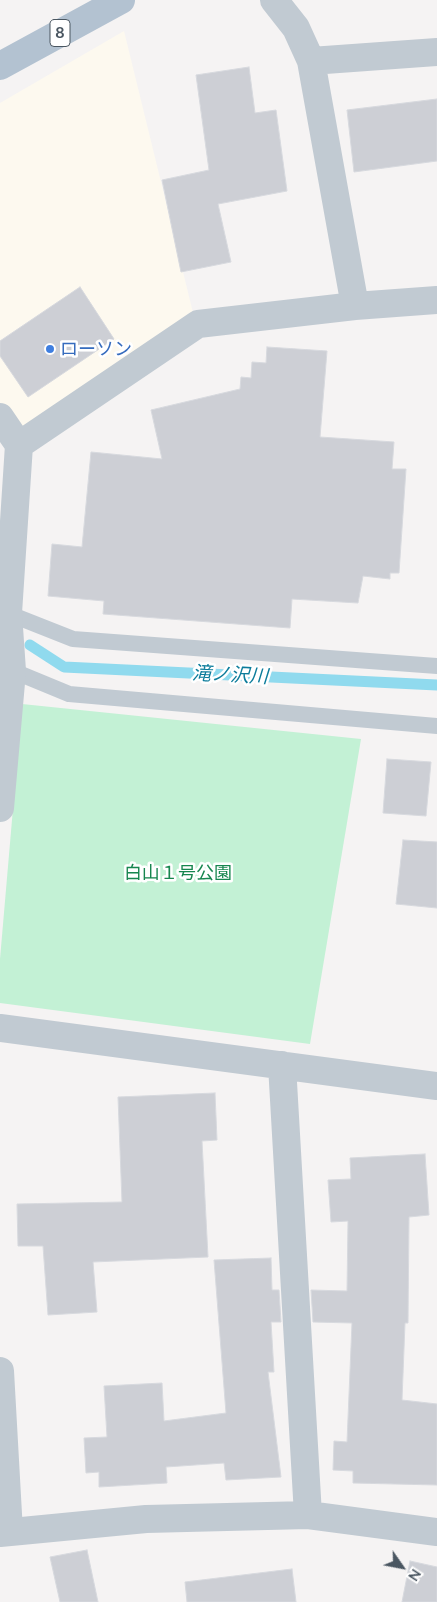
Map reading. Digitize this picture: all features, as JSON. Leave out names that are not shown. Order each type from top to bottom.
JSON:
[{"type":"main road","name":"8","points":[[0,66],[121,0]]},
{"type":"street","points":[[274,0],[296,28],[311,61],[354,306]]},
{"type":"street","points":[[311,61],[437,52]]},
{"type":"street","points":[[19,446],[198,324],[354,306],[437,300]]},
{"type":"street","points":[[0,417],[19,446],[4,612],[6,668],[0,808]]},
{"type":"street","points":[[0,1028],[437,1086]]},
{"type":"street","points":[[282,1065],[308,1515]]},
{"type":"street","points":[[0,1371],[4,1532],[146,1519],[308,1515],[437,1532]]},
{"type":"lane","points":[[4,612],[73,640],[437,666]]},
{"type":"lane","points":[[6,668],[69,694],[437,726]]},
{"type":"shaded area","points":[[124,31],[196,325],[11,447],[0,429],[0,103]]},
{"type":"green space","name":"白山１号公園","points":[[22,704],[361,739],[310,1044],[0,1003],[0,959]]},
{"type":"building","points":[[249,67],[255,113],[276,110],[287,191],[218,204],[231,262],[181,272],[162,180],[209,170],[196,75]]},
{"type":"building","points":[[437,99],[437,161],[354,172],[347,110]]},
{"type":"building","name":"ローソン","points":[[80,287],[114,339],[28,397],[0,356],[0,341]]},
{"type":"building","points":[[267,347],[327,351],[320,437],[394,442],[392,469],[406,469],[399,573],[390,573],[390,579],[363,576],[358,603],[292,599],[290,628],[103,614],[104,601],[48,596],[52,544],[82,547],[91,452],[162,459],[151,410],[240,389],[241,377],[251,378],[252,362],[266,363]]},
{"type":"building","points":[[387,759],[431,762],[426,816],[383,813]]},
{"type":"building","points":[[403,840],[437,842],[437,908],[396,904]]},
{"type":"building","points":[[215,1093],[217,1140],[202,1141],[208,1257],[93,1262],[97,1312],[48,1315],[43,1246],[18,1246],[17,1204],[122,1202],[118,1097]]},
{"type":"building","points":[[425,1154],[429,1215],[409,1217],[408,1323],[405,1323],[402,1400],[437,1404],[437,1485],[353,1483],[353,1471],[333,1470],[334,1441],[347,1442],[352,1323],[313,1322],[311,1290],[347,1291],[348,1221],[331,1222],[328,1180],[351,1179],[350,1158]]},
{"type":"building","points":[[271,1258],[272,1290],[279,1290],[281,1322],[271,1322],[274,1372],[268,1372],[281,1477],[226,1480],[224,1463],[166,1467],[167,1483],[99,1487],[99,1472],[86,1473],[84,1438],[107,1437],[104,1386],[162,1383],[164,1421],[226,1413],[214,1260]]},
{"type":"building","points":[[87,1550],[98,1602],[60,1602],[50,1557]]},
{"type":"building","points":[[410,1561],[437,1567],[437,1602],[402,1602]]},
{"type":"building","points":[[292,1569],[296,1602],[187,1602],[185,1582]]},
{"type":"waterway","name":"滝ノ沢川","points":[[30,645],[64,667],[437,685]]},
{"type":"place","name":"ローソン","points":[[50,349]]}]
